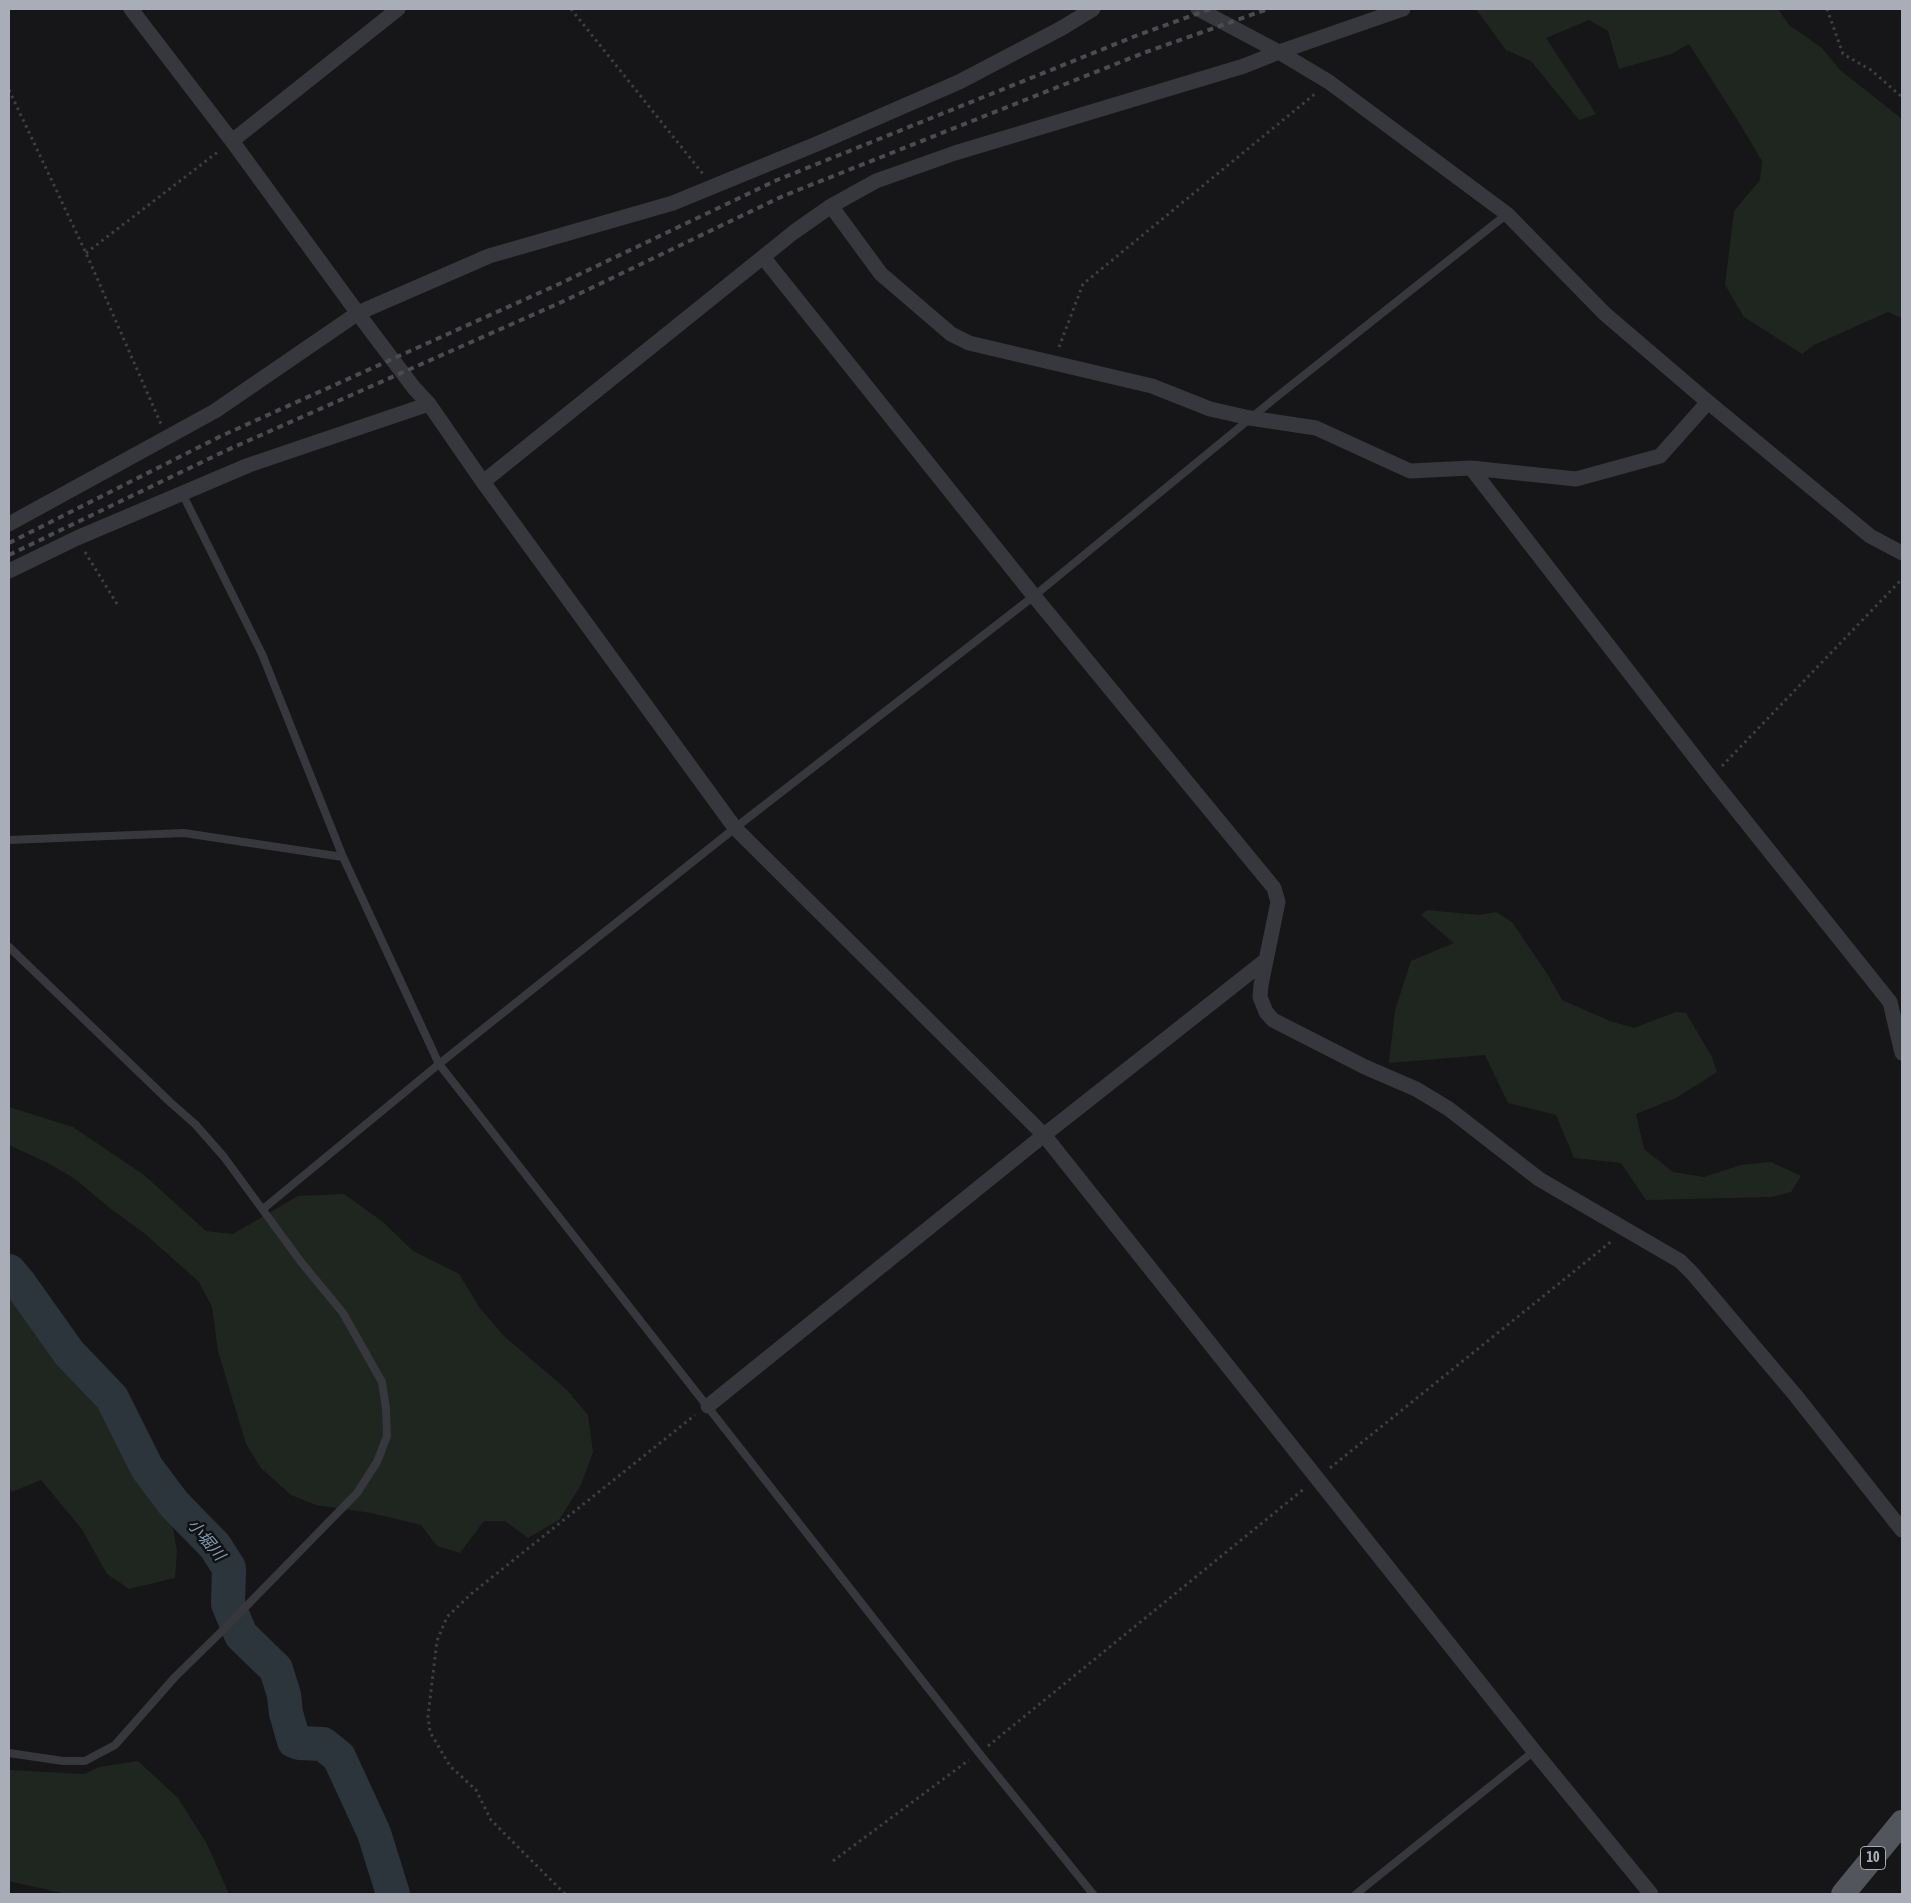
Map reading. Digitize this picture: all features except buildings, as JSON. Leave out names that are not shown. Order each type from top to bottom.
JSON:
[{"type":"main road","name":"10","points":[[1843,1894],[1902,1822]]},
{"type":"street","points":[[131,9],[232,141],[361,318],[414,388],[429,404],[483,482],[735,828],[1044,1135],[1534,1751],[1651,1894]]},
{"type":"street","points":[[232,141],[398,9]]},
{"type":"street","points":[[9,524],[215,411],[361,318],[489,256],[673,202],[819,144],[959,82],[1062,28],[1093,9]]},
{"type":"street","points":[[1198,9],[1279,52],[1329,82],[1507,214],[1605,314],[1870,536],[1902,553]]},
{"type":"street","points":[[483,482],[794,232],[831,206],[876,181],[955,153],[1244,66],[1403,9]]},
{"type":"street","points":[[831,206],[881,274],[951,334],[969,342],[1152,386],[1210,409],[1250,418],[1316,428],[1410,471],[1471,468],[1576,478],[1660,456],[1708,402]]},
{"type":"street","points":[[763,257],[1034,596],[1274,888],[1278,902],[1260,997],[1266,1012],[1273,1020],[1365,1067],[1416,1089],[1449,1109],[1539,1179],[1680,1261],[1796,1396],[1902,1530]]},
{"type":"street","points":[[9,571],[77,538],[249,465],[429,404]]},
{"type":"street","points":[[1471,468],[1711,778],[1890,1002],[1902,1053]]},
{"type":"street","points":[[708,1406],[1044,1135],[1266,960]]},
{"type":"lane","points":[[263,1209],[439,1064],[735,828],[1034,596],[1250,418],[1507,214]]},
{"type":"lane","points":[[182,493],[262,654],[343,857],[439,1064],[979,1753],[1093,1894]]},
{"type":"lane","points":[[9,840],[184,833],[343,857]]},
{"type":"lane","points":[[9,947],[195,1124],[224,1157],[301,1262],[343,1313],[369,1357],[382,1382],[386,1408],[387,1436],[377,1462],[357,1493],[240,1614],[175,1677],[115,1745],[85,1761],[63,1762],[9,1753]]},
{"type":"lane","points":[[1356,1894],[1534,1751]]},
{"type":"path","points":[[571,9],[713,186]]},
{"type":"path","points":[[1827,9],[1843,54],[1871,70],[1902,97]]},
{"type":"path","points":[[1054,362],[1083,284],[1329,82]]},
{"type":"path","points":[[9,90],[86,253],[167,439]]},
{"type":"path","points":[[86,253],[232,141]]},
{"type":"path","points":[[77,538],[117,604]]},
{"type":"path","points":[[1711,778],[1902,579]]},
{"type":"path","points":[[833,1861],[979,1753],[1626,1229]]},
{"type":"path","points":[[565,1894],[491,1820],[476,1790],[450,1766],[430,1732],[428,1716],[437,1641],[447,1617],[471,1594],[708,1406]]},
{"type":"shaded area","points":[[1476,9],[1778,9],[1789,25],[1822,48],[1840,70],[1902,119],[1902,318],[1888,312],[1814,345],[1802,354],[1744,317],[1725,285],[1734,211],[1760,180],[1762,161],[1689,44],[1671,54],[1619,69],[1608,31],[1589,20],[1546,38],[1596,114],[1579,120],[1531,61],[1506,50]]},
{"type":"shaded area","points":[[1427,910],[1479,915],[1496,912],[1512,922],[1548,975],[1562,1000],[1610,1021],[1634,1028],[1676,1012],[1686,1013],[1712,1057],[1717,1072],[1676,1098],[1636,1114],[1644,1149],[1673,1172],[1704,1177],[1741,1165],[1771,1162],[1801,1176],[1791,1192],[1772,1197],[1646,1200],[1621,1163],[1574,1158],[1556,1115],[1508,1103],[1485,1055],[1389,1063],[1395,1010],[1411,961],[1454,943],[1421,915]]},
{"type":"shaded area","points":[[9,1107],[73,1127],[144,1175],[206,1231],[233,1234],[298,1196],[344,1194],[383,1222],[413,1251],[459,1274],[479,1307],[505,1337],[566,1389],[588,1415],[593,1452],[581,1485],[559,1520],[528,1538],[505,1521],[484,1521],[460,1553],[437,1546],[421,1525],[371,1513],[316,1505],[291,1495],[261,1468],[246,1444],[218,1351],[212,1307],[199,1282],[144,1233],[75,1179],[48,1163],[9,1145]]},
{"type":"shaded area","points":[[9,1285],[58,1358],[100,1401],[132,1458],[171,1517],[177,1551],[175,1578],[129,1589],[107,1574],[81,1528],[41,1480],[12,1492],[9,1486]]},
{"type":"shaded area","points":[[138,1761],[178,1798],[207,1844],[229,1894],[66,1894],[9,1881],[9,1770],[84,1774],[99,1767]]},
{"type":"waterway","name":"小堀川","points":[[9,1271],[69,1353],[112,1398],[147,1468],[174,1504],[215,1546],[229,1568],[228,1604],[241,1635],[276,1669],[294,1741],[323,1744],[339,1757],[374,1833],[393,1894]]},
{"type":"railway","points":[[9,543],[219,437],[559,284],[777,180],[1138,35],[1210,9]]},
{"type":"railway","points":[[9,555],[225,451],[564,301],[783,196],[1146,52],[1268,9]]}]
